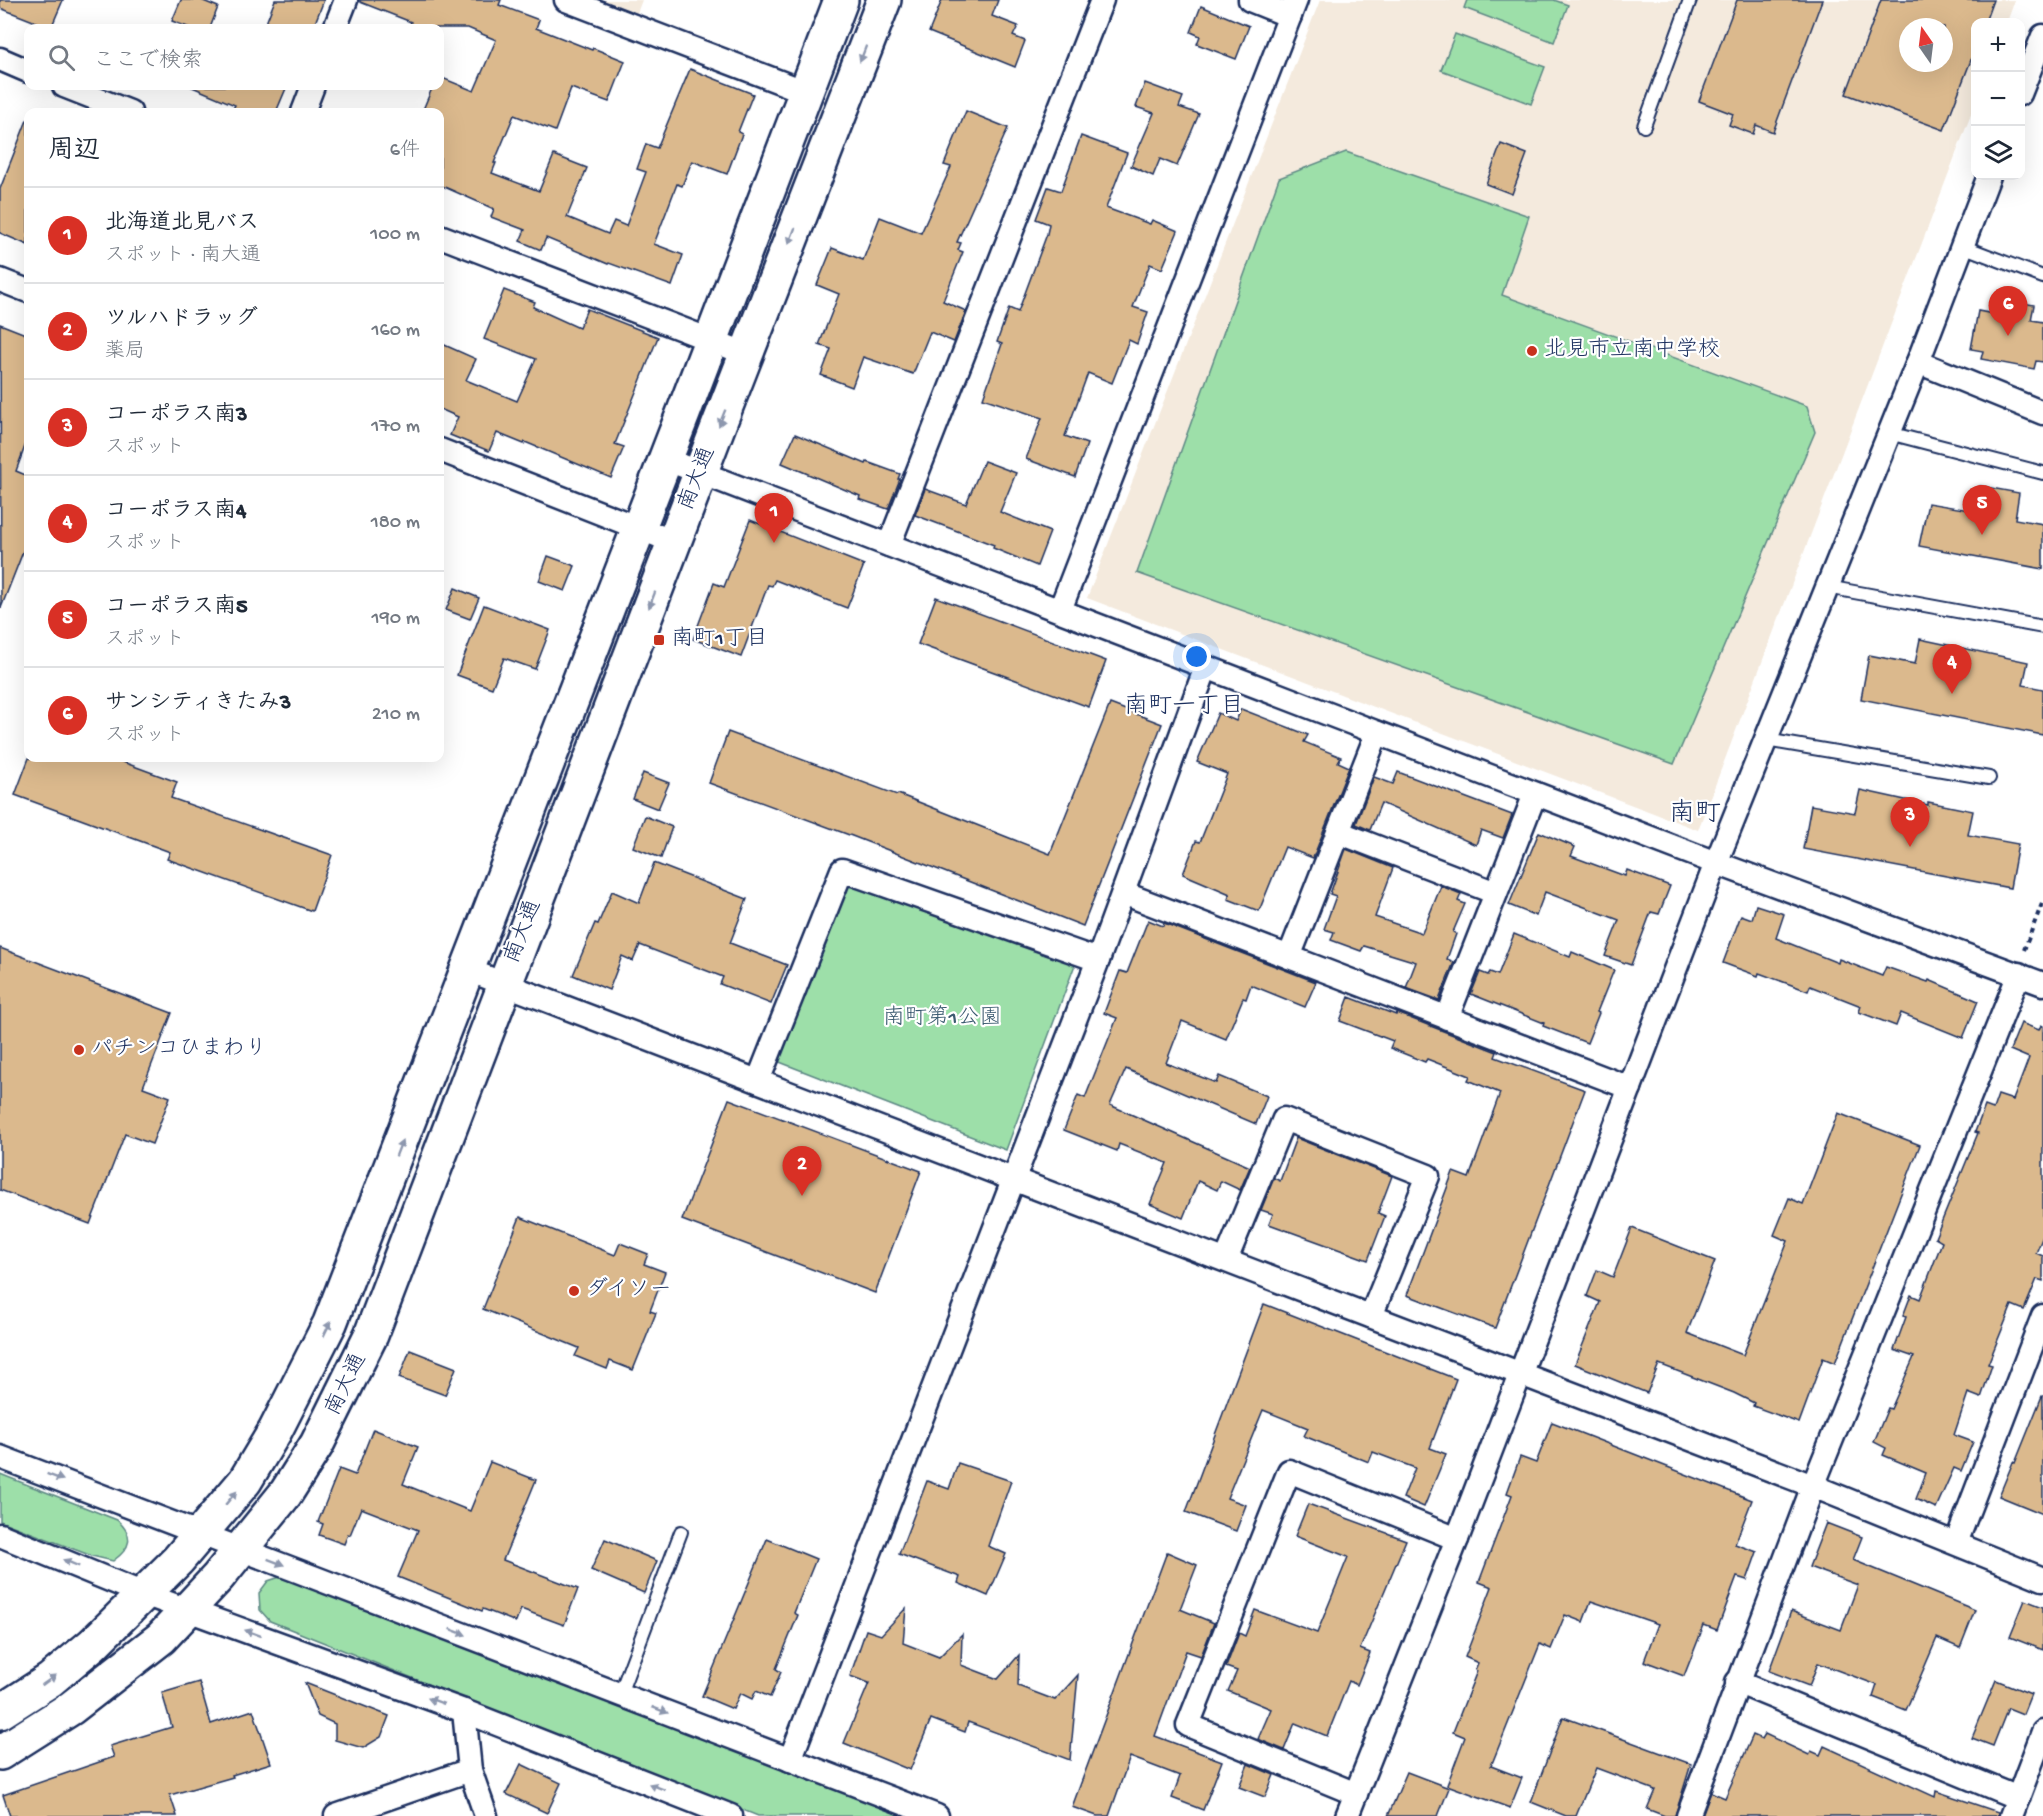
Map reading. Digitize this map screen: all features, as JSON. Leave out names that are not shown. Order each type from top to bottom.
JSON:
[{"type":"street","points":[[337,24],[346,0]]},
{"type":"street","points":[[566,0],[806,92]]},
{"type":"street","name":"南大通","points":[[0,1712],[50,1680],[93,1644],[178,1560],[201,1533],[251,1471],[275,1431],[330,1323],[639,528],[841,0]]},
{"type":"street","name":"南大通","points":[[0,1753],[71,1708],[161,1638],[242,1548],[286,1492],[317,1444],[371,1335],[700,473],[884,0]]},
{"type":"street","points":[[889,544],[1102,0]]},
{"type":"street","points":[[1060,610],[1293,8],[1250,0]]},
{"type":"street","points":[[2025,82],[2042,43]]},
{"type":"street","points":[[0,59],[24,69]]},
{"type":"street","points":[[74,90],[120,108]]},
{"type":"street","points":[[305,108],[311,90]]},
{"type":"street","points":[[1347,1816],[1457,1539],[1716,863],[1918,362],[1987,180]]},
{"type":"street","points":[[444,238],[747,354]]},
{"type":"street","points":[[0,280],[24,289]]},
{"type":"street","points":[[1918,362],[2043,413]]},
{"type":"street","points":[[444,452],[674,542]]},
{"type":"street","points":[[665,459],[1716,863],[2043,984]]},
{"type":"street","points":[[790,1760],[1098,960],[1206,667]]},
{"type":"street","points":[[1289,957],[1377,733]]},
{"type":"street","points":[[1447,1018],[1535,794]]},
{"type":"street","points":[[1338,832],[1496,893]]},
{"type":"street","points":[[758,1081],[842,870],[1098,960]]},
{"type":"street","points":[[1123,893],[1630,1088]]},
{"type":"street","points":[[468,970],[1521,1373],[1813,1486],[2043,1579]]},
{"type":"street","points":[[1688,1816],[1813,1486],[2019,974]]},
{"type":"street","points":[[1226,1260],[1284,1119],[1428,1176],[1371,1316]]},
{"type":"street","points":[[1956,1543],[2043,1316]]},
{"type":"street","points":[[0,1457],[938,1816]]},
{"type":"street","points":[[1356,1794],[1188,1725],[1192,1714],[1289,1471],[1457,1539]]},
{"type":"street","points":[[0,1535],[144,1594],[464,1711],[731,1816]]},
{"type":"street","points":[[1737,1682],[2014,1807],[2043,1732]]},
{"type":"street","points":[[464,1711],[470,1770],[486,1816]]},
{"type":"street","points":[[336,1816],[470,1770]]},
{"type":"lane","points":[[1644,126],[1690,0]]},
{"type":"lane","points":[[1962,246],[2043,277]]},
{"type":"lane","points":[[1889,433],[2043,473]]},
{"type":"lane","points":[[1827,586],[2043,627]]},
{"type":"lane","points":[[1766,740],[1989,778]]},
{"type":"lane","points":[[620,1694],[681,1532]]},
{"type":"path","points":[[2019,974],[2022,955],[2043,901]]},
{"type":"shaded area","points":[[566,0],[642,0],[632,26]]},
{"type":"shaded area","name":"北見市立南中学校","points":[[1320,0],[2015,0],[2008,18],[1971,18],[1971,114],[1698,830],[1087,598]]},
{"type":"green space","points":[[1467,0],[1554,0],[1568,5],[1554,42],[1464,8]]},
{"type":"green space","points":[[1455,34],[1545,67],[1531,104],[1441,70]]},
{"type":"green space","points":[[1346,152],[1529,216],[1502,295],[1807,406],[1815,432],[1674,764],[1137,573],[1279,178]]},
{"type":"green space","name":"南町第1公園","points":[[849,881],[1076,962],[1006,1150],[777,1061]]},
{"type":"green space","points":[[0,1474],[117,1520],[126,1531],[127,1547],[113,1561],[92,1556],[0,1521]]},
{"type":"green space","points":[[283,1576],[914,1816],[758,1816],[270,1621],[260,1610],[259,1593],[268,1581]]},
{"type":"building","points":[[0,0],[63,0],[53,24],[41,24],[0,8]]},
{"type":"building","points":[[181,0],[201,0],[218,7],[212,24],[180,24],[172,21]]},
{"type":"building","points":[[275,0],[324,0],[315,24],[266,24]]},
{"type":"building","points":[[360,0],[501,0],[499,5],[539,20],[536,28],[625,61],[609,102],[571,88],[555,131],[514,115],[492,173],[539,191],[554,155],[587,168],[567,217],[608,234],[614,221],[626,226],[646,172],[637,169],[646,144],[657,148],[690,69],[753,94],[738,132],[742,134],[727,174],[692,161],[682,186],[677,184],[654,244],[683,255],[672,286],[608,264],[546,238],[541,250],[520,241],[525,230],[491,217],[494,209],[444,187],[444,108],[424,108],[431,90],[444,90],[444,79],[474,91],[496,40],[468,28],[444,28],[444,24],[410,24],[411,22],[360,2]]},
{"type":"building","points":[[942,0],[998,0],[992,16],[1018,26],[1013,36],[1025,41],[1015,67],[929,32]]},
{"type":"building","points":[[1737,0],[1822,0],[1773,132],[1756,125],[1753,134],[1729,125],[1733,114],[1699,101]]},
{"type":"building","points":[[1881,0],[1993,0],[1986,18],[1971,18],[1971,60],[1944,130],[1846,94]]},
{"type":"building","points":[[1201,6],[1249,26],[1236,59],[1197,44],[1200,36],[1191,32]]},
{"type":"building","points":[[1145,83],[1183,97],[1179,107],[1199,114],[1177,166],[1160,159],[1153,176],[1131,166],[1154,113],[1136,107]]},
{"type":"building","points":[[199,90],[285,90],[278,108],[233,108],[235,105]]},
{"type":"building","points":[[966,111],[1008,128],[957,242],[961,243],[958,250],[963,252],[943,301],[966,311],[954,342],[930,332],[913,374],[863,357],[852,387],[821,375],[831,349],[819,345],[839,294],[817,285],[832,248],[863,260],[880,217],[921,233],[951,167],[944,165]]},
{"type":"building","points":[[24,128],[24,243],[0,233],[0,189]]},
{"type":"building","points":[[1081,136],[1127,153],[1106,208],[1150,224],[1152,220],[1178,231],[1162,269],[1150,264],[1133,307],[1148,312],[1137,344],[1129,340],[1112,383],[1088,373],[1065,436],[1087,444],[1075,477],[1026,459],[1042,418],[983,398],[1002,344],[997,342],[1009,308],[1018,312],[1047,234],[1049,224],[1036,219],[1048,187],[1061,191]]},
{"type":"building","points":[[1501,144],[1527,154],[1512,194],[1486,184]]},
{"type":"building","points":[[504,290],[535,302],[533,307],[579,328],[587,309],[658,337],[615,444],[624,447],[611,478],[525,442],[524,444],[497,433],[489,451],[450,435],[458,417],[444,411],[444,345],[476,359],[466,380],[517,401],[536,359],[484,339]]},
{"type":"building","points":[[2002,299],[2034,305],[2031,320],[2043,322],[2043,362],[2036,361],[2034,369],[1981,359],[1983,351],[1971,349],[1978,311],[1999,315]]},
{"type":"building","points":[[0,324],[24,333],[24,449],[16,471],[24,474],[24,549],[1,608]]},
{"type":"building","points":[[795,434],[866,464],[867,462],[900,474],[888,509],[859,499],[860,496],[782,463]]},
{"type":"building","points":[[984,461],[1016,473],[1000,512],[1050,532],[1037,566],[993,548],[994,545],[915,515],[925,489],[966,504]]},
{"type":"building","points":[[1980,486],[2019,493],[2015,519],[2043,524],[2043,569],[1919,546],[1928,503],[1975,511]]},
{"type":"building","points":[[750,520],[864,565],[847,608],[775,580],[772,586],[768,585],[741,657],[693,639],[714,583],[724,587]]},
{"type":"building","points":[[548,556],[575,566],[565,591],[539,581]]},
{"type":"building","points":[[455,588],[479,598],[470,619],[446,610]]},
{"type":"building","points":[[936,597],[1106,661],[1089,707],[918,644]]},
{"type":"building","points":[[484,605],[550,630],[535,669],[504,658],[492,688],[457,675]]},
{"type":"building","points":[[1920,639],[2028,662],[2023,685],[2043,689],[2043,735],[1861,699],[1869,655],[1915,664]]},
{"type":"building","points":[[1110,704],[1162,724],[1083,926],[709,783],[728,732],[898,794],[1050,854]]},
{"type":"building","points":[[1241,709],[1308,735],[1304,742],[1341,757],[1338,762],[1349,767],[1313,858],[1285,847],[1259,911],[1228,899],[1230,894],[1183,874],[1196,841],[1200,842],[1227,774],[1197,762],[1218,713],[1236,721]]},
{"type":"building","points":[[27,762],[123,762],[177,782],[171,798],[332,855],[312,911],[167,859],[170,852],[15,795]]},
{"type":"building","points":[[1398,772],[1512,815],[1503,838],[1481,830],[1476,845],[1381,803],[1370,830],[1356,824],[1374,777],[1393,784]]},
{"type":"building","points":[[643,773],[669,783],[658,809],[633,799]]},
{"type":"building","points":[[1860,790],[1928,805],[1928,802],[1973,811],[1968,835],[2018,844],[2010,888],[1803,849],[1811,805],[1855,813]]},
{"type":"building","points":[[645,816],[672,827],[661,858],[633,847]]},
{"type":"building","points":[[1539,832],[1575,847],[1571,856],[1625,876],[1627,870],[1670,886],[1659,914],[1651,912],[1631,965],[1605,956],[1619,920],[1545,892],[1536,916],[1509,905]]},
{"type":"building","points":[[1346,849],[1393,868],[1375,917],[1422,933],[1441,886],[1461,894],[1458,901],[1465,904],[1453,932],[1456,934],[1447,959],[1454,962],[1439,1000],[1406,988],[1416,962],[1364,946],[1361,951],[1331,940],[1334,932],[1324,929],[1336,896],[1330,894]]},
{"type":"building","points":[[654,863],[747,899],[730,943],[787,965],[771,1004],[720,984],[723,977],[640,945],[633,961],[622,956],[609,990],[573,975],[595,923],[598,924],[612,891],[639,903]]},
{"type":"building","points":[[1756,905],[1784,914],[1776,938],[1838,963],[1839,959],[1882,976],[1886,967],[1928,982],[1929,980],[1978,1001],[1963,1038],[1901,1013],[1896,1026],[1859,1012],[1861,1006],[1810,986],[1808,991],[1723,963],[1741,915],[1752,919]]},
{"type":"building","points":[[1148,920],[1163,926],[1164,923],[1316,982],[1305,1007],[1251,985],[1226,1039],[1182,1021],[1166,1063],[1216,1083],[1219,1076],[1267,1096],[1256,1124],[1126,1069],[1110,1105],[1250,1167],[1240,1190],[1221,1181],[1217,1190],[1198,1181],[1183,1218],[1150,1204],[1167,1163],[1119,1144],[1117,1151],[1064,1130],[1078,1095],[1085,1098],[1117,1018],[1104,1013],[1120,971],[1127,973]]},
{"type":"building","points":[[1514,934],[1570,957],[1572,952],[1614,970],[1587,1043],[1471,994],[1480,972],[1498,975]]},
{"type":"building","name":"パチンコひまわり","points":[[0,948],[172,1013],[143,1087],[170,1097],[152,1144],[125,1134],[90,1224],[0,1190]]},
{"type":"building","points":[[1349,997],[1497,1052],[1495,1057],[1585,1090],[1495,1328],[1407,1295],[1453,1172],[1469,1178],[1500,1093],[1468,1080],[1470,1076],[1427,1059],[1425,1062],[1390,1048],[1393,1041],[1340,1021]]},
{"type":"building","points":[[2021,1023],[2039,1030],[2041,1025],[2043,1026],[2043,1236],[2036,1253],[2043,1256],[2043,1281],[2037,1279],[2024,1310],[2012,1305],[1988,1364],[1992,1365],[1981,1398],[1968,1393],[1954,1435],[1973,1442],[1961,1471],[1954,1468],[1936,1508],[1916,1499],[1926,1473],[1883,1455],[1886,1448],[1874,1442],[1888,1408],[1891,1409],[1914,1357],[1894,1350],[1906,1317],[1903,1316],[1911,1295],[1920,1299],[1942,1242],[1935,1238],[1978,1133],[1975,1132],[1985,1106],[1993,1109],[1998,1095],[2013,1100],[2029,1058],[2010,1050]]},
{"type":"building","points":[[729,1099],[921,1171],[875,1293],[682,1220]]},
{"type":"building","points":[[1838,1113],[1920,1145],[1835,1363],[1823,1358],[1799,1423],[1753,1406],[1754,1403],[1734,1393],[1659,1364],[1647,1393],[1575,1364],[1600,1302],[1587,1296],[1597,1270],[1613,1277],[1632,1228],[1715,1261],[1687,1333],[1743,1355],[1788,1241],[1774,1235],[1789,1198],[1803,1204]]},
{"type":"building","points":[[1296,1138],[1392,1176],[1378,1213],[1385,1216],[1368,1260],[1269,1224],[1273,1214],[1261,1210],[1274,1178],[1280,1181]]},
{"type":"building","name":"ダイソー","points":[[520,1217],[615,1255],[620,1243],[648,1254],[644,1264],[665,1272],[650,1311],[656,1313],[633,1370],[610,1361],[607,1369],[575,1356],[579,1348],[483,1309]]},
{"type":"building","points":[[1264,1304],[1456,1379],[1430,1448],[1446,1454],[1424,1507],[1403,1498],[1415,1468],[1373,1452],[1369,1462],[1304,1436],[1308,1428],[1263,1410],[1227,1498],[1246,1505],[1236,1531],[1186,1512]]},
{"type":"building","points":[[410,1350],[456,1368],[445,1395],[399,1378]]},
{"type":"building","points":[[2043,1396],[2043,1514],[1999,1496]]},
{"type":"building","points":[[1552,1422],[1752,1500],[1735,1544],[1757,1552],[1747,1580],[1737,1577],[1717,1630],[1704,1625],[1684,1676],[1644,1661],[1658,1624],[1591,1601],[1583,1622],[1565,1615],[1551,1649],[1540,1644],[1491,1766],[1522,1778],[1510,1808],[1447,1785],[1465,1737],[1453,1732],[1477,1671],[1475,1670],[1478,1663],[1465,1657],[1492,1587],[1479,1582],[1512,1495],[1507,1493],[1520,1457],[1536,1463]]},
{"type":"building","points":[[373,1429],[418,1447],[403,1484],[470,1511],[490,1462],[536,1480],[503,1560],[578,1589],[564,1625],[521,1609],[516,1622],[483,1609],[482,1611],[398,1577],[418,1530],[361,1508],[344,1544],[319,1535],[323,1524],[318,1522],[339,1469],[355,1475]]},
{"type":"building","points":[[958,1463],[1011,1481],[988,1546],[1006,1554],[988,1596],[958,1583],[960,1577],[899,1554],[927,1481],[949,1489]]},
{"type":"building","points":[[1308,1504],[1406,1540],[1360,1649],[1370,1653],[1357,1685],[1349,1681],[1327,1736],[1295,1723],[1284,1750],[1258,1739],[1271,1709],[1228,1691],[1237,1671],[1226,1667],[1239,1633],[1245,1636],[1255,1610],[1317,1633],[1348,1557],[1295,1536]]},
{"type":"building","points":[[1826,1523],[1862,1537],[1853,1560],[1975,1610],[1960,1648],[1937,1638],[1906,1710],[1873,1697],[1877,1685],[1818,1663],[1809,1686],[1769,1671],[1791,1611],[1841,1630],[1858,1585],[1809,1567]]},
{"type":"building","points":[[605,1539],[657,1561],[644,1593],[591,1570]]},
{"type":"building","points":[[767,1539],[816,1559],[794,1613],[798,1615],[776,1669],[781,1672],[770,1697],[756,1691],[752,1699],[740,1693],[733,1709],[702,1696]]},
{"type":"building","points":[[1167,1552],[1197,1565],[1180,1609],[1214,1623],[1201,1656],[1186,1651],[1155,1736],[1222,1761],[1203,1810],[1172,1798],[1180,1776],[1130,1757],[1109,1816],[1097,1816],[1072,1807]]},
{"type":"building","points":[[2025,1600],[2043,1607],[2043,1650],[2010,1637]]},
{"type":"building","points":[[906,1608],[903,1643],[939,1657],[962,1634],[961,1665],[998,1679],[1019,1655],[1018,1686],[1055,1700],[1078,1675],[1070,1760],[968,1722],[965,1732],[931,1719],[910,1770],[844,1743],[869,1683],[850,1676],[866,1630],[881,1635]]},
{"type":"building","points":[[1996,1680],[2031,1694],[2023,1714],[2008,1708],[1993,1746],[1972,1738]]},
{"type":"building","points":[[199,1682],[211,1724],[253,1710],[271,1763],[232,1775],[233,1777],[170,1795],[177,1816],[10,1816],[3,1795],[114,1757],[110,1746],[172,1727],[162,1693]]},
{"type":"building","points":[[305,1683],[389,1716],[381,1737],[363,1748],[335,1740],[335,1724],[318,1716]]},
{"type":"building","points":[[1563,1717],[1691,1764],[1675,1816],[1665,1816],[1647,1809],[1655,1790],[1596,1768],[1576,1816],[1566,1816],[1531,1802]]},
{"type":"building","points":[[1765,1734],[1809,1755],[1811,1751],[1820,1755],[1824,1746],[1935,1797],[1936,1791],[1998,1812],[1998,1816],[1702,1816],[1711,1792],[1725,1798],[1753,1735],[1762,1739]]},
{"type":"building","points":[[521,1764],[561,1783],[547,1813],[506,1794]]},
{"type":"building","points":[[1248,1764],[1274,1775],[1265,1797],[1239,1787]]},
{"type":"building","points":[[1407,1772],[1449,1788],[1438,1816],[1388,1816]]},
{"type":"place","name":"サンシティきたみ3","points":[[2008,336]]},
{"type":"place","name":"北見市立南中学校","points":[[1532,351]]},
{"type":"place","name":"コーポラス南5","points":[[1982,535]]},
{"type":"place","name":"北海道北見バス","points":[[774,543]]},
{"type":"place","name":"南町1丁目","points":[[659,640]]},
{"type":"place","name":"コーポラス南4","points":[[1952,694]]},
{"type":"place","name":"コーポラス南3","points":[[1910,847]]},
{"type":"place","name":"パチンコひまわり","points":[[79,1050]]},
{"type":"place","name":"ツルハドラッグ","points":[[802,1196]]},
{"type":"place","name":"ダイソー","points":[[574,1291]]},
{"type":"district","name":"南町一丁目","points":[[1184,707]]},
{"type":"district","name":"南町","points":[[1695,815]]}]
